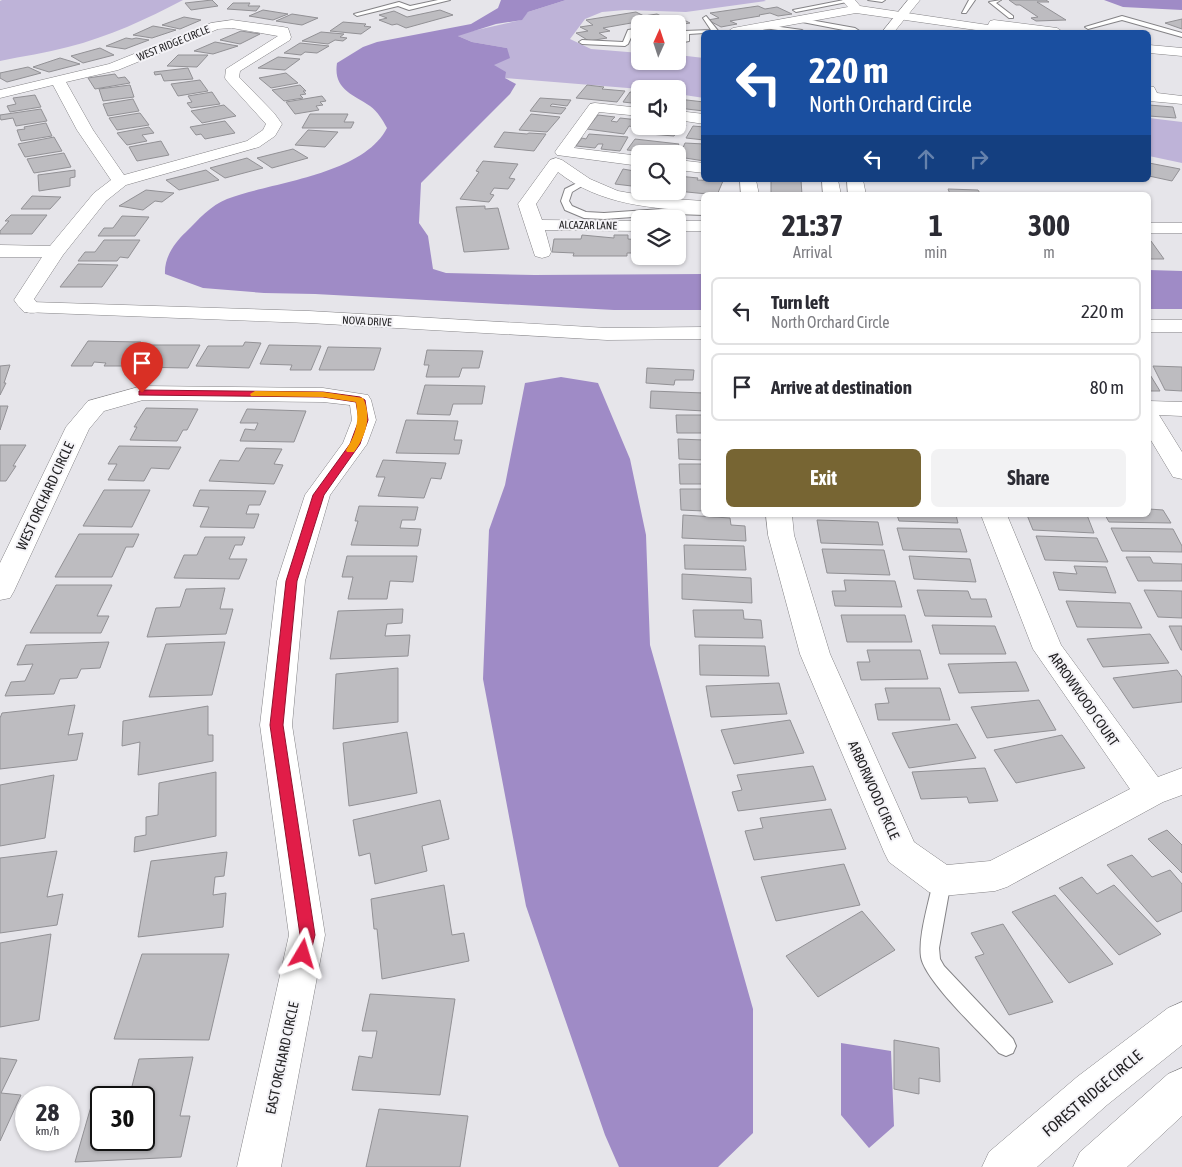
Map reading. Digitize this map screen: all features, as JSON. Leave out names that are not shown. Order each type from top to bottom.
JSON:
[{"type":"street","points":[[890,30],[914,0]]},
{"type":"street","points":[[744,30],[822,16],[851,3],[901,15],[924,14],[1042,30]]},
{"type":"street","points":[[911,30],[924,14]]},
{"type":"street","points":[[924,14],[1003,30]]},
{"type":"street","name":"WEST RIDGE CIRCLE","points":[[58,81],[113,67],[215,26],[232,24],[283,31],[285,37],[233,69],[232,78],[269,116],[274,124],[270,133],[253,144],[120,180]]},
{"type":"street","points":[[1151,43],[1182,46]]},
{"type":"street","points":[[1151,49],[1182,52]]},
{"type":"street","points":[[1151,58],[1182,61]]},
{"type":"street","points":[[0,94],[58,81],[85,130],[120,180],[100,197],[55,252],[0,251]]},
{"type":"street","points":[[1151,97],[1182,100]]},
{"type":"street","points":[[542,252],[535,224],[527,204],[595,107],[631,111]]},
{"type":"street","points":[[686,117],[701,119]]},
{"type":"street","points":[[559,158],[631,161]]},
{"type":"street","points":[[559,158],[582,183],[606,193],[643,201],[701,206]]},
{"type":"street","points":[[686,166],[701,168]]},
{"type":"street","name":"ALCAZAR LANE","points":[[535,224],[631,226]]},
{"type":"street","points":[[686,226],[701,226]]},
{"type":"street","points":[[1151,228],[1182,228]]},
{"type":"street","name":"NOVA DRIVE","points":[[55,252],[24,300],[30,308],[309,318],[608,334],[701,333]]},
{"type":"street","points":[[1151,326],[1182,326]]},
{"type":"street","name":"WEST ORCHARD CIRCLE","points":[[0,591],[78,427],[96,406],[142,393],[323,395],[360,400]]},
{"type":"street","name":"EAST ORCHARD CIRCLE","points":[[259,1167],[307,935],[276,725],[292,581],[318,495],[355,444],[364,420],[360,400]]},
{"type":"street","points":[[1151,408],[1182,409]]},
{"type":"street","points":[[1151,421],[1182,472]]},
{"type":"street","name":"ARBORWOOD CIRCLE","points":[[779,517],[782,535],[815,654],[901,852],[942,881]]},
{"type":"street","name":"ARROWWOOD COURT","points":[[995,517],[1048,649],[1151,792]]},
{"type":"street","points":[[942,881],[995,876],[1151,792],[1182,781]]},
{"type":"street","name":"FOREST RIDGE CIRCLE","points":[[1004,1167],[1092,1091],[1182,1021]]},
{"type":"street","points":[[1095,1167],[1182,1088]]},
{"type":"lane","points":[[392,0],[409,8],[447,0]]},
{"type":"lane","points":[[871,0],[882,0]]},
{"type":"lane","points":[[964,12],[972,0]]},
{"type":"lane","points":[[998,0],[992,2],[1011,17]]},
{"type":"lane","points":[[799,21],[851,3]]},
{"type":"lane","points":[[357,14],[399,4]]},
{"type":"lane","points":[[822,16],[839,19]]},
{"type":"lane","points":[[706,18],[715,30]]},
{"type":"lane","points":[[1088,27],[1122,18],[1182,35]]},
{"type":"lane","points":[[799,21],[855,30]]},
{"type":"lane","points":[[582,42],[625,44],[631,32]]},
{"type":"lane","points":[[686,32],[701,32]]},
{"type":"lane","points":[[582,183],[568,191],[565,201],[568,208],[584,215],[604,216],[676,211],[701,212]]},
{"type":"lane","points":[[942,881],[930,948],[932,960],[937,972],[1006,1046]]},
{"type":"shaded area","points":[[2,0],[183,0],[141,21],[83,43],[0,61],[0,1]]},
{"type":"shaded area","points":[[501,0],[566,0],[528,12],[522,20],[496,24],[458,36],[472,42],[507,48],[510,58],[494,65],[506,72],[505,78],[516,84],[510,94],[421,183],[419,223],[428,236],[433,269],[446,273],[534,275],[701,274],[701,310],[614,310],[264,293],[203,288],[165,274],[166,262],[174,246],[200,218],[216,205],[246,193],[338,167],[358,157],[375,144],[387,128],[373,108],[345,90],[341,85],[338,79],[337,63],[363,47],[377,42],[471,24],[498,8]]},
{"type":"shaded area","points":[[566,0],[766,1],[686,12],[625,10],[602,12],[585,19],[570,39],[591,49],[631,52],[631,70],[686,70],[686,56],[701,58],[701,98],[686,95],[686,80],[631,80],[631,88],[505,78],[493,65],[507,48],[472,42],[458,36],[459,34],[521,20],[528,12]]},
{"type":"shaded area","points":[[1104,0],[1182,0],[1182,10],[1123,7]]},
{"type":"shaded area","points":[[1151,118],[1182,122],[1182,163],[1151,156]]},
{"type":"shaded area","points":[[1151,270],[1182,271],[1182,309],[1151,309]]},
{"type":"shaded area","points":[[561,377],[598,383],[630,459],[646,535],[650,645],[753,1009],[753,1133],[718,1167],[619,1167],[605,1135],[526,906],[483,679],[489,530],[505,485],[525,383]]},
{"type":"shaded area","points":[[841,1043],[891,1051],[894,1126],[869,1148],[841,1115]]},
{"type":"building","points":[[212,0],[218,6],[191,10],[185,3]]},
{"type":"building","points":[[1009,0],[1046,0],[1049,2],[1037,2],[1066,20],[1036,21],[1031,18],[1038,17]]},
{"type":"building","points":[[233,3],[250,3],[248,6],[260,6],[256,11],[227,9]]},
{"type":"building","points":[[758,6],[765,9],[777,7],[792,14],[778,16],[770,13],[759,15],[730,21],[737,24],[721,27],[708,20],[719,18],[710,13]]},
{"type":"building","points":[[263,10],[288,14],[273,20],[249,16]]},
{"type":"building","points":[[440,10],[453,15],[406,28],[379,20],[387,18],[379,15],[394,11],[407,17]]},
{"type":"building","points":[[636,12],[642,15],[631,15],[631,23],[603,28],[610,31],[599,33],[607,38],[589,41],[576,33],[588,31],[580,27],[593,25],[586,20]]},
{"type":"building","points":[[292,14],[318,18],[302,25],[276,21]]},
{"type":"building","points":[[184,17],[201,20],[180,29],[162,25]]},
{"type":"building","points":[[1182,19],[1182,29],[1165,23]]},
{"type":"building","points":[[343,22],[366,24],[364,26],[371,27],[361,34],[330,31]]},
{"type":"building","points":[[153,26],[176,30],[152,38],[133,35]]},
{"type":"building","points":[[241,31],[260,34],[240,44],[220,40]]},
{"type":"building","points":[[321,32],[344,34],[340,37],[347,38],[343,41],[335,40],[328,44],[302,41]]},
{"type":"building","points":[[126,38],[149,40],[125,49],[106,46]]},
{"type":"building","points":[[215,42],[238,46],[213,54],[194,51]]},
{"type":"building","points":[[300,43],[329,46],[317,53],[305,52],[301,55],[284,53]]},
{"type":"building","points":[[100,48],[114,55],[83,63],[71,56]]},
{"type":"building","points":[[178,55],[208,55],[197,67],[167,66]]},
{"type":"building","points":[[278,57],[300,59],[285,70],[258,68]]},
{"type":"building","points":[[60,58],[80,64],[49,72],[33,67]]},
{"type":"building","points":[[28,67],[41,73],[7,82],[0,78],[0,73]]},
{"type":"building","points":[[188,68],[193,79],[164,81],[161,74],[155,75],[154,72]]},
{"type":"building","points":[[286,73],[298,83],[271,88],[259,78]]},
{"type":"building","points":[[115,74],[118,78],[125,77],[130,83],[95,89],[88,78]]},
{"type":"building","points":[[200,80],[208,91],[178,96],[171,84]]},
{"type":"building","points":[[130,85],[134,97],[103,101],[99,89]]},
{"type":"building","points":[[300,85],[306,91],[303,91],[306,94],[300,95],[303,98],[284,101],[272,90]]},
{"type":"building","points":[[587,85],[604,87],[602,89],[625,91],[617,102],[576,98]]},
{"type":"building","points":[[212,92],[220,104],[191,108],[187,103],[192,102],[188,96]]},
{"type":"building","points":[[630,92],[631,92],[631,103],[623,102]]},
{"type":"building","points":[[35,95],[41,107],[10,112],[7,106],[16,104],[13,98]]},
{"type":"building","points":[[322,96],[326,101],[320,102],[323,105],[316,106],[319,110],[295,114],[286,102]]},
{"type":"building","points":[[540,98],[571,100],[567,106],[552,104],[550,106],[566,108],[561,114],[530,111]]},
{"type":"building","points":[[133,99],[139,111],[108,116],[103,104]]},
{"type":"building","points":[[686,100],[701,102],[701,111],[686,109]]},
{"type":"building","points":[[224,105],[236,116],[202,123],[191,111]]},
{"type":"building","points":[[1151,105],[1173,107],[1176,118],[1151,116]]},
{"type":"building","points":[[41,109],[47,121],[16,126],[13,118],[1,120],[0,118],[0,115]]},
{"type":"building","points":[[140,113],[149,125],[117,130],[109,118]]},
{"type":"building","points":[[310,114],[348,114],[344,122],[354,122],[351,128],[302,128]]},
{"type":"building","points":[[531,114],[560,117],[547,132],[519,130]]},
{"type":"building","points":[[598,115],[615,117],[611,121],[617,122],[620,118],[631,119],[631,126],[629,126],[624,134],[587,129]]},
{"type":"building","points":[[225,121],[235,133],[205,139],[201,134],[196,135],[190,127]]},
{"type":"building","points":[[46,123],[52,136],[21,141],[17,130]]},
{"type":"building","points":[[693,126],[701,127],[701,140],[686,138]]},
{"type":"building","points":[[149,127],[154,133],[142,135],[147,141],[127,145],[117,133]]},
{"type":"building","points":[[308,130],[338,132],[325,147],[295,145]]},
{"type":"building","points":[[504,132],[546,134],[534,151],[494,147]]},
{"type":"building","points":[[589,134],[628,137],[620,151],[601,149],[603,144],[598,144],[595,148],[576,146],[582,138],[586,139]]},
{"type":"building","points":[[54,137],[62,151],[25,157],[18,144]]},
{"type":"building","points":[[635,139],[679,144],[631,145],[631,150],[627,150]]},
{"type":"building","points":[[161,141],[169,155],[137,161],[129,147]]},
{"type":"building","points":[[685,143],[701,144],[701,161],[686,158]]},
{"type":"building","points":[[293,149],[308,158],[272,168],[257,158]]},
{"type":"building","points":[[64,153],[71,167],[34,173],[27,159]]},
{"type":"building","points":[[247,158],[263,168],[225,178],[210,168]]},
{"type":"building","points":[[483,161],[518,164],[509,178],[515,179],[508,189],[494,188],[490,194],[494,195],[489,202],[460,199],[479,172],[476,171]]},
{"type":"building","points":[[1151,163],[1180,169],[1172,181],[1151,176]]},
{"type":"building","points":[[623,169],[631,170],[631,186],[615,184]]},
{"type":"building","points":[[75,170],[75,177],[70,178],[70,186],[39,191],[38,175]]},
{"type":"building","points":[[206,170],[219,180],[179,190],[166,180]]},
{"type":"building","points":[[686,177],[698,178],[697,180],[701,180],[701,182],[723,182],[718,192],[686,192]]},
{"type":"building","points":[[771,182],[801,182],[802,192],[771,192]]},
{"type":"building","points":[[948,189],[978,190],[979,192],[949,192]]},
{"type":"building","points":[[146,190],[174,193],[162,202],[155,201],[143,210],[119,206]]},
{"type":"building","points":[[32,196],[61,197],[50,209],[21,209]]},
{"type":"building","points":[[485,206],[485,209],[498,208],[509,249],[464,252],[456,207]]},
{"type":"building","points":[[11,215],[47,215],[32,234],[0,234],[0,231],[9,221],[5,221]]},
{"type":"building","points":[[122,216],[149,217],[135,236],[98,236],[104,228],[113,228]]},
{"type":"building","points":[[582,235],[614,238],[614,235],[628,235],[628,239],[631,239],[631,253],[627,253],[627,256],[573,256],[574,253],[552,252],[554,239],[581,239]]},
{"type":"building","points":[[104,240],[140,240],[128,258],[120,257],[117,261],[78,261],[85,252],[95,252]]},
{"type":"building","points":[[1151,241],[1164,259],[1151,259]]},
{"type":"building","points":[[78,264],[118,265],[102,287],[60,287]]},
{"type":"building","points":[[88,341],[141,342],[126,366],[104,366],[106,363],[94,362],[92,366],[71,366]]},
{"type":"building","points":[[245,342],[261,343],[249,368],[196,366],[208,346],[243,346]]},
{"type":"building","points":[[146,345],[200,345],[188,368],[133,367]]},
{"type":"building","points":[[269,345],[321,346],[311,370],[290,370],[292,365],[260,364]]},
{"type":"building","points":[[328,347],[381,348],[374,370],[319,370]]},
{"type":"building","points":[[427,350],[483,351],[479,368],[462,368],[459,377],[426,377],[429,365],[424,365]]},
{"type":"building","points":[[10,365],[4,383],[6,383],[0,395],[0,366]]},
{"type":"building","points":[[1153,366],[1182,367],[1182,391],[1165,390]]},
{"type":"building","points":[[647,368],[694,370],[693,380],[675,380],[674,385],[646,383]]},
{"type":"building","points":[[1151,376],[1160,391],[1151,391]]},
{"type":"building","points":[[425,385],[485,386],[482,404],[453,404],[450,415],[417,414]]},
{"type":"building","points":[[651,391],[701,393],[701,411],[650,408]]},
{"type":"building","points":[[0,406],[8,406],[0,430]]},
{"type":"building","points":[[146,408],[198,409],[187,430],[183,430],[177,441],[130,440],[137,427],[134,427]]},
{"type":"building","points":[[247,409],[306,411],[294,442],[240,441],[245,429],[255,430],[258,423],[240,423]]},
{"type":"building","points":[[676,415],[701,415],[701,433],[677,433]]},
{"type":"building","points":[[406,420],[458,421],[454,440],[462,440],[459,454],[396,453]]},
{"type":"building","points":[[678,439],[701,440],[701,460],[679,459]]},
{"type":"building","points":[[0,445],[26,445],[6,481],[0,481]]},
{"type":"building","points":[[119,446],[181,447],[169,469],[151,468],[144,481],[108,480],[117,464],[108,464]]},
{"type":"building","points":[[246,448],[282,449],[274,464],[283,465],[274,484],[209,481],[220,460],[239,461]]},
{"type":"building","points":[[383,460],[446,463],[441,479],[431,478],[424,498],[378,496],[385,477],[376,477]]},
{"type":"building","points":[[679,464],[701,464],[701,484],[680,484]]},
{"type":"building","points":[[680,489],[701,489],[701,511],[681,510]]},
{"type":"building","points":[[104,490],[150,490],[132,527],[83,526]]},
{"type":"building","points":[[200,490],[266,491],[260,505],[249,505],[246,514],[259,514],[254,528],[200,527],[209,507],[193,506]]},
{"type":"building","points":[[359,506],[418,507],[415,520],[402,520],[400,528],[421,529],[418,546],[351,545],[358,521],[355,521]]},
{"type":"building","points":[[1151,509],[1163,510],[1171,523],[1109,522],[1106,517],[1151,517]]},
{"type":"building","points":[[683,515],[730,518],[731,525],[745,526],[746,541],[682,538]]},
{"type":"building","points":[[898,517],[956,517],[958,523],[899,521]]},
{"type":"building","points":[[1028,517],[1088,517],[1094,533],[1033,530]]},
{"type":"building","points":[[817,520],[878,522],[883,545],[821,543]]},
{"type":"building","points":[[897,528],[960,529],[967,552],[903,550]]},
{"type":"building","points":[[1111,528],[1173,529],[1182,546],[1182,552],[1122,551]]},
{"type":"building","points":[[79,534],[139,534],[133,547],[126,547],[112,577],[55,577]]},
{"type":"building","points":[[1036,536],[1097,538],[1108,562],[1045,560]]},
{"type":"building","points":[[205,537],[245,537],[242,545],[235,545],[229,559],[247,559],[239,579],[174,578],[184,555],[197,555]]},
{"type":"building","points":[[684,545],[744,546],[746,570],[685,569]]},
{"type":"building","points":[[822,549],[884,550],[890,575],[827,573]]},
{"type":"building","points":[[347,556],[417,556],[413,582],[390,581],[387,599],[348,599],[353,577],[342,577]]},
{"type":"building","points":[[909,556],[970,559],[976,582],[914,579]]},
{"type":"building","points":[[1126,557],[1150,557],[1153,563],[1182,564],[1182,581],[1138,581]]},
{"type":"building","points":[[1074,566],[1106,567],[1116,593],[1059,590],[1053,572],[1077,574]]},
{"type":"building","points":[[682,574],[751,578],[752,603],[682,599]]},
{"type":"building","points":[[844,580],[895,581],[902,607],[835,606],[832,591],[846,591]]},
{"type":"building","points":[[56,585],[112,585],[97,616],[109,616],[101,633],[30,633]]},
{"type":"building","points":[[225,588],[220,609],[233,609],[226,634],[147,637],[156,608],[180,607],[186,589]]},
{"type":"building","points":[[917,590],[968,591],[971,599],[986,599],[992,617],[925,616]]},
{"type":"building","points":[[1144,590],[1182,591],[1182,618],[1158,617]]},
{"type":"building","points":[[1066,601],[1130,603],[1142,628],[1077,627]]},
{"type":"building","points":[[403,609],[402,623],[387,624],[385,636],[410,635],[408,656],[330,659],[338,611]]},
{"type":"building","points":[[693,610],[743,610],[744,619],[761,620],[763,638],[695,637]]},
{"type":"building","points":[[841,615],[905,615],[912,642],[847,642]]},
{"type":"building","points":[[932,625],[995,626],[1006,654],[940,654]]},
{"type":"building","points":[[1169,626],[1182,626],[1182,650],[1181,650]]},
{"type":"building","points":[[1150,634],[1169,663],[1103,667],[1087,639]]},
{"type":"building","points":[[109,642],[100,668],[81,669],[77,678],[60,679],[54,694],[5,696],[11,682],[25,681],[33,664],[17,665],[26,645]]},
{"type":"building","points":[[225,642],[212,695],[149,697],[166,644]]},
{"type":"building","points":[[699,645],[765,646],[769,676],[700,675]]},
{"type":"building","points":[[867,650],[920,650],[928,679],[861,680],[857,662],[870,662]]},
{"type":"building","points":[[1016,662],[1029,691],[959,693],[948,664]]},
{"type":"building","points":[[398,668],[398,722],[333,729],[336,674]]},
{"type":"building","points":[[1177,670],[1182,677],[1182,702],[1133,708],[1113,678]]},
{"type":"building","points":[[779,683],[787,714],[711,717],[706,686]]},
{"type":"building","points":[[885,688],[940,688],[950,720],[878,720],[875,704],[889,703]]},
{"type":"building","points":[[1039,700],[1056,730],[987,738],[971,707]]},
{"type":"building","points":[[75,705],[68,735],[83,733],[77,760],[0,769],[0,718],[2,713]]},
{"type":"building","points":[[208,706],[208,735],[213,735],[213,761],[138,775],[140,742],[122,746],[123,721]]},
{"type":"building","points":[[790,720],[804,753],[734,764],[721,730]]},
{"type":"building","points":[[957,724],[976,758],[909,768],[892,733]]},
{"type":"building","points":[[407,732],[417,793],[349,806],[343,743]]},
{"type":"building","points":[[1062,735],[1085,768],[1016,783],[994,750]]},
{"type":"building","points":[[813,766],[826,800],[738,811],[732,792],[742,790],[737,775]]},
{"type":"building","points":[[985,768],[998,801],[969,803],[967,797],[921,799],[912,772]]},
{"type":"building","points":[[216,772],[216,836],[134,852],[135,837],[146,835],[146,817],[158,815],[159,783]]},
{"type":"building","points":[[54,775],[45,838],[0,846],[0,785]]},
{"type":"building","points":[[440,800],[449,839],[422,846],[427,871],[375,884],[370,853],[359,856],[353,820]]},
{"type":"building","points":[[831,809],[846,849],[754,860],[745,831],[763,828],[760,818]]},
{"type":"building","points":[[1167,830],[1182,845],[1182,873],[1148,839]]},
{"type":"building","points":[[57,851],[47,897],[63,894],[57,925],[0,933],[0,858]]},
{"type":"building","points":[[227,852],[224,876],[215,877],[213,895],[226,893],[223,927],[138,937],[151,861]]},
{"type":"building","points":[[1132,855],[1152,877],[1170,870],[1182,884],[1182,911],[1157,922],[1107,865]]},
{"type":"building","points":[[844,864],[860,905],[776,921],[761,877]]},
{"type":"building","points":[[1082,877],[1097,894],[1114,885],[1161,934],[1119,955],[1059,888]]},
{"type":"building","points":[[444,885],[452,935],[464,933],[469,961],[382,979],[377,929],[374,929],[371,899]]},
{"type":"building","points":[[1055,895],[1113,964],[1069,983],[1012,912]]},
{"type":"building","points":[[862,911],[895,950],[818,997],[786,956]]},
{"type":"building","points":[[1003,924],[1053,1002],[1009,1015],[975,957],[984,954],[971,933]]},
{"type":"building","points":[[51,934],[39,1020],[0,1027],[0,943]]},
{"type":"building","points":[[142,954],[229,954],[209,1040],[114,1039]]},
{"type":"building","points":[[370,994],[455,999],[440,1095],[352,1090],[359,1056],[372,1058],[377,1031],[362,1031]]},
{"type":"building","points":[[894,1040],[939,1048],[940,1082],[919,1078],[919,1094],[894,1089]]},
{"type":"building","points":[[193,1057],[180,1116],[190,1116],[181,1157],[75,1162],[78,1151],[80,1151],[80,1145],[90,1110],[90,1151],[155,1151],[155,1086],[132,1086],[139,1059]]},
{"type":"building","points":[[0,1058],[17,1060],[1,1093],[15,1094],[15,1108],[0,1141]]},
{"type":"building","points":[[379,1109],[468,1116],[460,1167],[366,1167]]},
{"type":"slow traffic","points":[[255,394],[323,395],[360,400],[364,420],[351,450]]},
{"type":"route","points":[[142,393],[323,395],[360,400],[364,420],[355,444],[318,495],[292,581],[276,725],[307,935],[303,954]]}]
